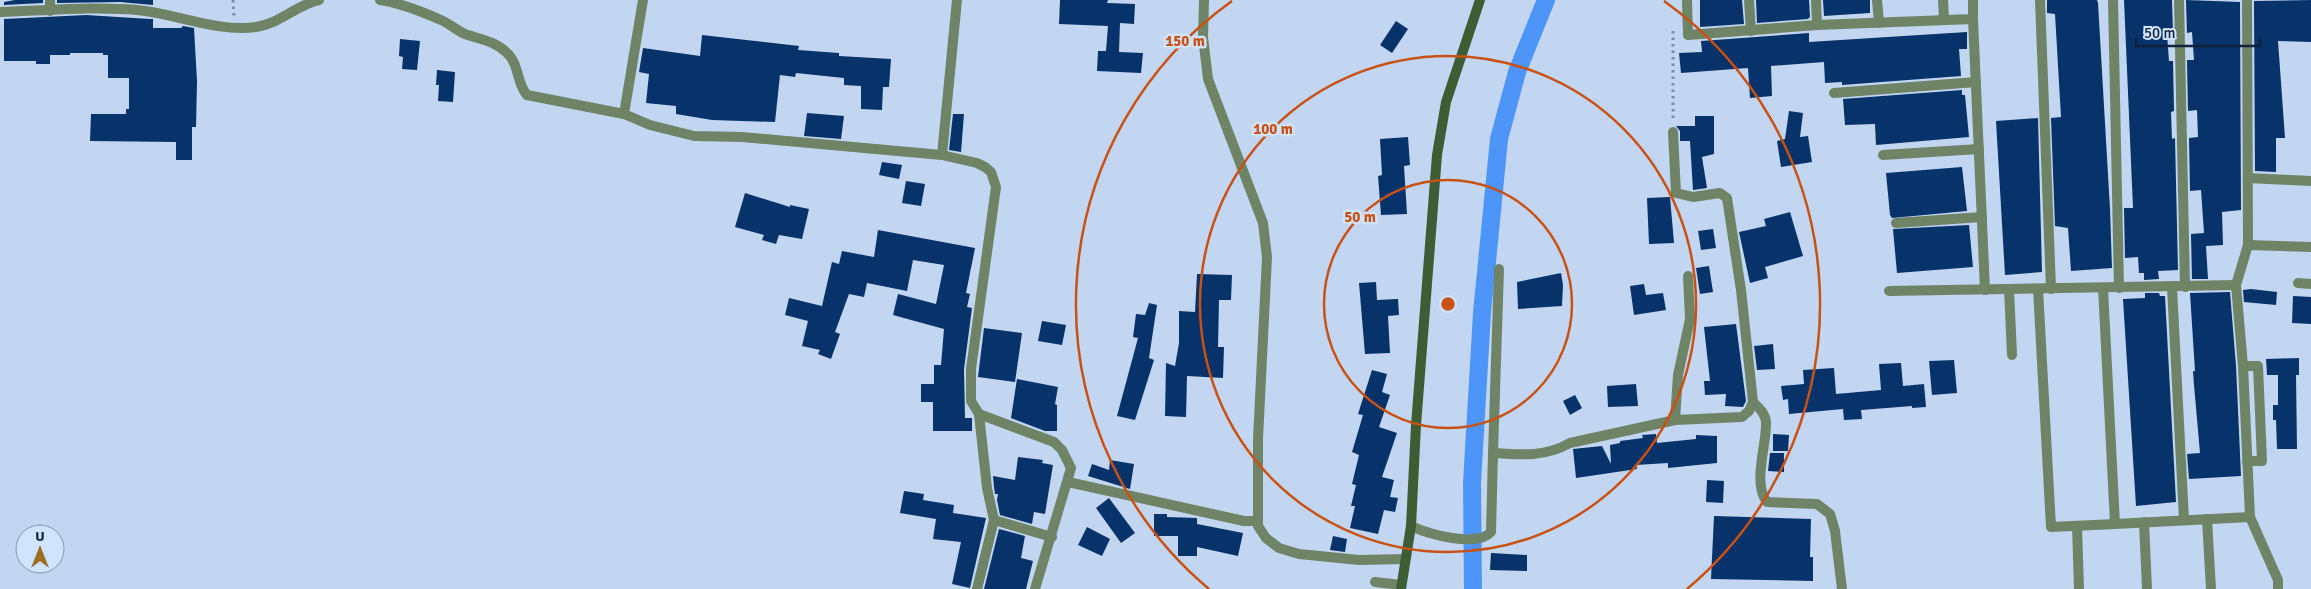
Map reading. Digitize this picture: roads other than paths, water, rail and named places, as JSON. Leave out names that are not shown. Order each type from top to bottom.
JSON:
[{"type":"street","points":[[50,0],[50,11]]},
{"type":"street","points":[[0,12],[136,10],[188,21],[235,27],[257,27],[271,23],[303,5],[319,0]]},
{"type":"street","points":[[380,0],[414,10],[443,21],[463,33],[494,43],[506,51],[513,60],[522,90],[527,96],[624,114],[650,125],[694,136],[742,137],[942,155],[977,163],[991,172],[996,187],[971,369],[970,395],[979,414],[986,488],[994,520],[977,589]]},
{"type":"street","points":[[624,114],[643,0]]},
{"type":"street","points":[[942,155],[957,0]]},
{"type":"street","points":[[1204,0],[1203,37],[1208,79],[1263,223],[1267,257],[1256,521],[1266,538],[1279,548],[1298,554],[1359,560],[1405,559]]},
{"type":"street","points":[[1375,582],[1401,587],[1411,526],[1416,425],[1437,155],[1446,102],[1480,0]]},
{"type":"street","points":[[1687,0],[1688,35],[1817,25],[1974,19]]},
{"type":"street","points":[[1749,0],[1751,31]]},
{"type":"street","points":[[1816,0],[1817,25]]},
{"type":"street","points":[[1877,0],[1879,23]]},
{"type":"street","points":[[1943,0],[1944,20]]},
{"type":"street","points":[[1973,0],[1985,290]]},
{"type":"street","points":[[2040,0],[2051,289]]},
{"type":"street","points":[[2113,0],[2119,288]]},
{"type":"street","points":[[2179,0],[2185,286]]},
{"type":"street","points":[[2247,0],[2248,245],[2236,285],[2243,366],[2250,517],[2278,580],[2278,589]]},
{"type":"street","points":[[1834,93],[1976,82]]},
{"type":"street","points":[[1493,453],[1521,455],[1555,451],[1570,443],[1675,420],[1742,417],[1749,412],[1753,402],[1741,290],[1726,198],[1720,194],[1693,197],[1676,194],[1673,132]]},
{"type":"street","points":[[1882,154],[1979,149]]},
{"type":"street","points":[[2248,178],[2311,181]]},
{"type":"street","points":[[1896,223],[1982,217]]},
{"type":"street","points":[[2248,245],[2311,247]]},
{"type":"street","points":[[1411,526],[1427,533],[1476,540],[1486,537],[1491,532],[1498,269]]},
{"type":"street","points":[[1675,420],[1678,375],[1690,319],[1688,276]]},
{"type":"street","points":[[2298,283],[2311,284]]},
{"type":"street","points":[[1889,292],[2236,285]]},
{"type":"street","points":[[2172,286],[2184,520]]},
{"type":"street","points":[[2103,288],[2116,524]]},
{"type":"street","points":[[2009,289],[2012,355]]},
{"type":"street","points":[[2038,289],[2051,527],[2250,517]]},
{"type":"street","points":[[2243,366],[2258,366],[2262,461],[2247,461]]},
{"type":"street","points":[[1753,402],[1763,412],[1766,421],[1761,495],[1767,502],[1817,504],[1830,514],[1835,531],[1842,589]]},
{"type":"street","points":[[979,414],[1054,442],[1069,460],[1071,468],[1068,482],[1035,589]]},
{"type":"street","points":[[1068,482],[1244,521],[1256,521]]},
{"type":"street","points":[[2207,519],[2211,589]]},
{"type":"street","points":[[994,520],[1052,537]]},
{"type":"street","points":[[2144,522],[2147,589]]},
{"type":"street","points":[[2077,526],[2079,589]]},
{"type":"waterway","points":[[1473,589],[1472,483],[1482,313],[1499,139],[1517,72],[1546,0]]}]
